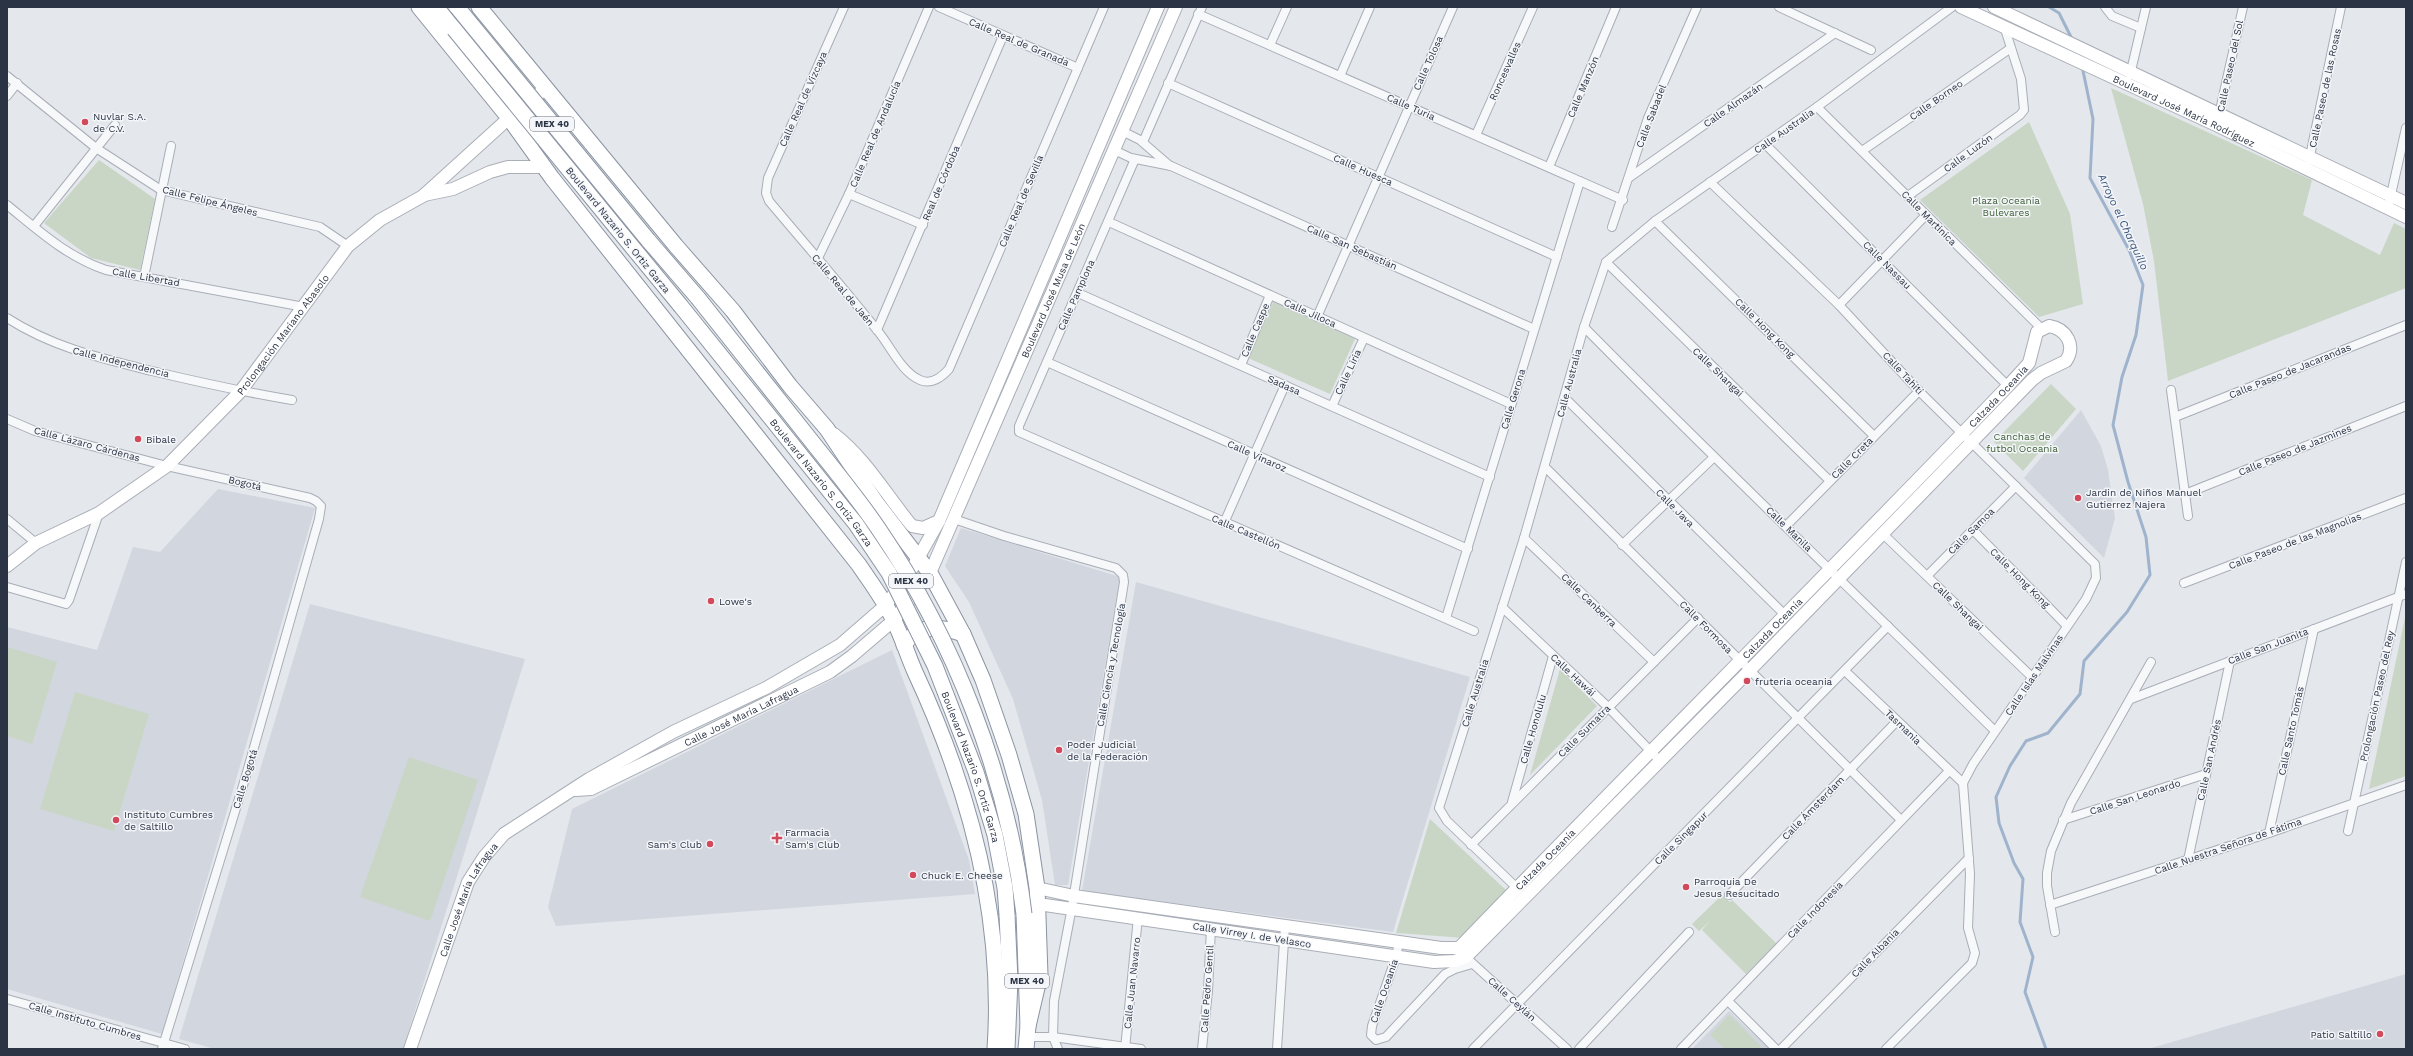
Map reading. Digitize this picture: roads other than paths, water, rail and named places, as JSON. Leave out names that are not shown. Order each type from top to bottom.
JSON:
[{"type":"highway","points":[[419,7],[509,118],[544,167],[859,565],[886,604],[941,726],[961,784],[978,849],[992,916],[995,949],[995,1049]]},
{"type":"highway","name":"Boulevard Nazario S. Ortiz Garza","points":[[436,7],[655,274],[856,524],[889,573],[935,666],[976,772],[995,835],[1005,888],[1007,915],[1010,980],[1008,1046]]},
{"type":"highway","name":"Boulevard Nazario S. Ortiz Garza","points":[[457,7],[648,240],[695,293],[856,498],[878,528],[915,589],[946,650],[970,706],[992,766],[1015,847],[1024,914],[1027,1037]]},
{"type":"highway","points":[[479,7],[676,246],[733,311],[790,386],[827,429],[890,523],[919,557],[930,573],[963,634],[983,680],[1009,755],[1026,814],[1037,888],[1039,982],[1027,1037]]},
{"type":"highway","points":[[676,246],[695,293]]},
{"type":"highway","points":[[655,274],[683,343]]},
{"type":"highway","points":[[859,565],[868,564],[884,556],[892,540],[890,523]]},
{"type":"highway","points":[[904,645],[910,637],[923,630],[947,628],[963,634]]},
{"type":"street","name":"Calle Real de Vizcaya","points":[[766,193],[768,178],[844,7]]},
{"type":"street","name":"Calle Real de Andalucía","points":[[818,260],[849,194],[929,7]]},
{"type":"street","name":"Calle Real de Granada","points":[[939,7],[1078,68]]},
{"type":"street","name":"Calle Real de Sevilla","points":[[925,382],[938,378],[949,369],[1104,7]]},
{"type":"street","name":"Boulevard José Musa de León","points":[[919,557],[939,521],[1158,7]]},
{"type":"street","name":"Boulevard José Musa de León","points":[[930,573],[1176,7]]},
{"type":"street","points":[[1270,45],[1287,7]]},
{"type":"street","points":[[1340,76],[1370,7]]},
{"type":"street","name":"Calle Tolosa","points":[[1317,317],[1453,7]]},
{"type":"street","name":"Roncesvalles","points":[[1476,136],[1533,7]]},
{"type":"street","name":"Calle Manzón","points":[[1549,167],[1616,7]]},
{"type":"street","name":"Calle Sabadel","points":[[1612,227],[1623,200],[1648,118],[1697,7]]},
{"type":"street","points":[[1779,7],[1871,50]]},
{"type":"street","name":"Calle Australia","points":[[1516,888],[1442,816],[1439,808],[1524,538],[1584,328],[1606,262],[1655,220],[1817,107],[1952,7]]},
{"type":"street","name":"Boulevard José María Rodríguez","points":[[1961,7],[2128,84],[2310,157],[2406,203]]},
{"type":"street","name":"Boulevard José María Rodríguez","points":[[1994,7],[2131,72],[2307,170],[2406,217]]},
{"type":"street","points":[[2105,7],[2112,16],[2141,28]]},
{"type":"street","points":[[2128,84],[2146,7]]},
{"type":"street","name":"Calle Paseo del Sol","points":[[2218,120],[2243,7]]},
{"type":"street","name":"Calle Paseo de las Rosas","points":[[2307,170],[2341,7]]},
{"type":"street","points":[[1143,142],[1200,10]]},
{"type":"street","name":"Calle Turia","points":[[1200,10],[1270,45],[1623,200]]},
{"type":"street","points":[[2004,26],[2010,48]]},
{"type":"street","name":"Calle Almazán","points":[[1630,177],[1835,33]]},
{"type":"street","name":"Real de Córdoba","points":[[877,330],[1003,36]]},
{"type":"street","name":"Calle Luzón","points":[[1908,196],[2020,116],[2025,106],[2021,79],[2010,48]]},
{"type":"street","name":"Calle Borneo","points":[[1862,151],[2010,48]]},
{"type":"street","name":"Calle Felipe Ángeles","points":[[7,76],[96,148],[161,190],[320,227],[348,246]]},
{"type":"street","points":[[7,96],[17,83]]},
{"type":"street","name":"Calle Huesca","points":[[1168,83],[1557,256]]},
{"type":"street","name":"Prolongación Mariano Abasolo","points":[[7,566],[36,543],[99,513],[167,466],[240,392],[348,246],[380,220],[423,196],[509,118],[546,88]]},
{"type":"street","points":[[1114,150],[1111,135],[1121,91]]},
{"type":"street","name":"Calle Martinica","points":[[1817,107],[2041,328]]},
{"type":"street","points":[[34,226],[115,126]]},
{"type":"street","points":[[2388,208],[2406,128]]},
{"type":"street","name":"Calle San Sebastián","points":[[1122,131],[1143,142],[1171,166]]},
{"type":"street","name":"Calle Nassau","points":[[1765,144],[2008,386]]},
{"type":"street","points":[[144,276],[171,146]]},
{"type":"street","name":"Calle San Sebastián","points":[[1114,150],[1135,159],[1171,166],[1534,329]]},
{"type":"street","name":"Calle Pamplona","points":[[1019,432],[1047,362],[1109,222],[1135,159]]},
{"type":"street","points":[[423,196],[453,189],[490,172],[508,167],[544,167]]},
{"type":"street","name":"Calle Gerona","points":[[1446,618],[1580,181]]},
{"type":"street","name":"Calle Tahití","points":[[1710,182],[1839,305],[1919,391],[2096,564]]},
{"type":"street","name":"Calle Real de Jaén","points":[[766,193],[769,201],[877,330],[910,374],[925,382]]},
{"type":"street","points":[[849,194],[923,225]]},
{"type":"street","name":"Calle Libertad","points":[[7,205],[68,253],[87,264],[106,270],[304,307]]},
{"type":"street","points":[[1839,305],[1926,215]]},
{"type":"street","name":"Calle Hong Kong","points":[[1655,220],[1874,436]]},
{"type":"street","name":"Calle Jiloca","points":[[1109,222],[1511,404]]},
{"type":"street","name":"Calle Shangai","points":[[1606,262],[1830,481]]},
{"type":"street","name":"Sadasa","points":[[1078,293],[1490,477]]},
{"type":"street","name":"Calle Caspe","points":[[1240,365],[1270,295]]},
{"type":"street","name":"Calle Independencia","points":[[7,318],[52,343],[79,353],[240,392],[292,400]]},
{"type":"street","name":"Calle Paseo de Jacarandas","points":[[2175,417],[2406,325]]},
{"type":"street","name":"Calzada Oceanía","points":[[1373,1038],[1386,1037],[1660,760],[1745,666],[1786,616],[2029,363],[2034,337],[2041,328],[2049,326],[2062,332],[2069,342],[2068,358],[2061,366],[2036,376],[1839,578],[1745,666],[1651,751],[1516,888],[1466,956]]},
{"type":"street","name":"Calle Manila","points":[[1584,328],[1713,458],[1831,569],[1995,731]]},
{"type":"street","name":"Calle Liria","points":[[1332,406],[1364,338]]},
{"type":"street","name":"Calle Vinaroz","points":[[1047,362],[1468,550]]},
{"type":"street","points":[[1224,523],[1285,385]]},
{"type":"street","points":[[2171,390],[2188,516]]},
{"type":"street","name":"Calle Creta","points":[[1786,526],[1919,391]]},
{"type":"street","name":"Calle Java","points":[[1565,398],[1786,616]]},
{"type":"street","name":"Calle Paseo de Jazmines","points":[[2185,494],[2406,406]]},
{"type":"street","name":"Calle Lázaro Cárdenas","points":[[7,419],[35,431],[167,466]]},
{"type":"street","points":[[827,429],[853,450],[869,467],[912,526],[923,528],[939,521]]},
{"type":"street","name":"Calle Castellón","points":[[1019,432],[1224,523],[1474,631]]},
{"type":"street","points":[[1622,545],[1667,500],[1713,458]]},
{"type":"street","name":"Bogotá","points":[[167,466],[310,498],[321,506]]},
{"type":"street","name":"Calle Formosa","points":[[1545,467],[1901,820]]},
{"type":"street","name":"Calle Samoa","points":[[1927,576],[2016,486]]},
{"type":"street","name":"Calle Paseo de las Magnolias","points":[[2184,583],[2406,498]]},
{"type":"street","name":"Calle Bogotá","points":[[163,1046],[250,764],[319,519],[321,506]]},
{"type":"street","points":[[7,587],[66,604],[69,600],[99,513]]},
{"type":"street","points":[[7,519],[36,543]]},
{"type":"street","name":"Calle Ciencia y Tecnología","points":[[954,519],[1004,536],[1116,568],[1123,575],[1124,582],[1073,901],[1054,1001],[1053,1036],[1058,1049]]},
{"type":"street","name":"Calle Hong Kong","points":[[1973,530],[2067,626]]},
{"type":"street","name":"Calle Shangai","points":[[1883,534],[2032,677]]},
{"type":"street","name":"Calle Canberra","points":[[1524,538],[1654,662]]},
{"type":"street","name":"Calle José María Lafragua","points":[[410,1049],[468,882],[484,857],[504,834],[576,790],[589,779],[673,732],[766,688],[840,645],[886,604],[919,557]]},
{"type":"street","name":"Prolongación Paseo del Rey","points":[[2348,831],[2402,596],[2406,562]]},
{"type":"street","name":"Calle Islas Malvinas","points":[[1962,783],[1995,731],[2067,626],[2096,578],[2096,564]]},
{"type":"street","name":"Calle José María Lafragua","points":[[576,790],[592,789],[830,672],[852,656],[894,620],[930,573]]},
{"type":"street","name":"Calle San Juanita","points":[[2131,699],[2402,596]]},
{"type":"street","name":"Calle Hawái","points":[[1502,607],[1608,707],[1660,760]]},
{"type":"street","name":"Calle Sumatra","points":[[1471,845],[1512,802],[1698,618]]},
{"type":"street","name":"Calle Singapur","points":[[1473,1049],[1888,626]]},
{"type":"street","name":"Calle Santo Tomás","points":[[2269,833],[2314,629]]},
{"type":"street","name":"Calle Honolulu","points":[[1512,802],[1553,656]]},
{"type":"street","name":"Calle San Andrés","points":[[2188,860],[2230,661]]},
{"type":"street","points":[[2055,932],[2047,880],[2048,862],[2063,820],[2081,785],[2151,662]]},
{"type":"street","name":"Tasmania","points":[[1844,671],[1962,783]]},
{"type":"street","points":[[766,688],[787,683],[804,685]]},
{"type":"street","name":"Calle Ámsterdam","points":[[1729,895],[1897,721]]},
{"type":"street","name":"Calle Indonesia","points":[[1681,1049],[1949,771]]},
{"type":"street","name":"Calle San Leonardo","points":[[2063,820],[2206,774]]},
{"type":"street","points":[[1886,1049],[1972,962],[1975,953],[1968,928],[1970,874],[1962,783]]},
{"type":"street","name":"Calle Nuestra Señora de Fátima","points":[[2050,905],[2269,833],[2406,785]]},
{"type":"street","name":"Calle Albania","points":[[1781,1049],[1969,858]]},
{"type":"street","name":"Calle Virrey I. de Velasco","points":[[1037,888],[1073,901],[1138,917],[1396,957],[1441,962],[1466,956]]},
{"type":"street","name":"Calle Virrey I. de Velasco","points":[[1038,904],[1073,901],[1285,926],[1441,948],[1466,956]]},
{"type":"street","name":"Calle Juan Navarro","points":[[1125,1047],[1138,917]]},
{"type":"street","points":[[1277,1049],[1285,926]]},
{"type":"street","name":"Calle Pedro Gentil","points":[[1202,1049],[1208,991],[1210,928]]},
{"type":"street","points":[[1579,1049],[1688,932]]},
{"type":"street","name":"Calle Oceanía","points":[[1373,1038],[1372,1026],[1396,957],[1399,942]]},
{"type":"street","name":"Calle Ceylán","points":[[1466,956],[1567,1049]]},
{"type":"street","name":"Calle Instituto Cumbres","points":[[7,999],[163,1046],[185,1049]]},
{"type":"street","points":[[1728,1001],[1776,1049]]},
{"type":"street","points":[[1027,1037],[1053,1036],[1141,1049]]},
{"type":"waterway","name":"Arroyo el Charquillo","points":[[2049,7],[2059,13],[2073,41]]},
{"type":"waterway","name":"Arroyo el Charquillo","points":[[2046,1049],[2025,992],[2033,957],[2020,922],[2023,879],[2014,863],[1999,823],[1996,797],[2010,766],[2026,741],[2048,733],[2080,694],[2084,661],[2127,612],[2150,575],[2146,537],[2128,482],[2113,425],[2122,377],[2136,335],[2143,285],[2129,250],[2090,178],[2093,119],[2082,66]]},
{"type":"place","name":"Nuvlar S.A. de C.V.","points":[[85,122]]},
{"type":"place","name":"Bibale","points":[[138,439]]},
{"type":"place","name":"Jardin de Niños Manuel Gutierrez Najera","points":[[2078,498]]},
{"type":"place","name":"Lowe's","points":[[711,601]]},
{"type":"place","name":"fruteria oceania","points":[[1747,681]]},
{"type":"place","name":"Poder Judicial de la Federación","points":[[1059,750]]},
{"type":"place","name":"Instituto Cumbres de Saltillo","points":[[116,820]]},
{"type":"place","name":"Farmacia Sam's Club","points":[[777,838]]},
{"type":"place","name":"Sam's Club","points":[[710,844]]},
{"type":"place","name":"Chuck E. Cheese","points":[[913,875]]},
{"type":"place","name":"Parroquia De Jesus Resucitado","points":[[1686,887]]},
{"type":"place","name":"Patio Saltillo","points":[[2380,1034]]},
{"type":"park label","name":"Plaza Oceania Bulevares","points":[[2006,206]]},
{"type":"park label","name":"Canchas de futbol Oceania","points":[[2022,442]]}]
